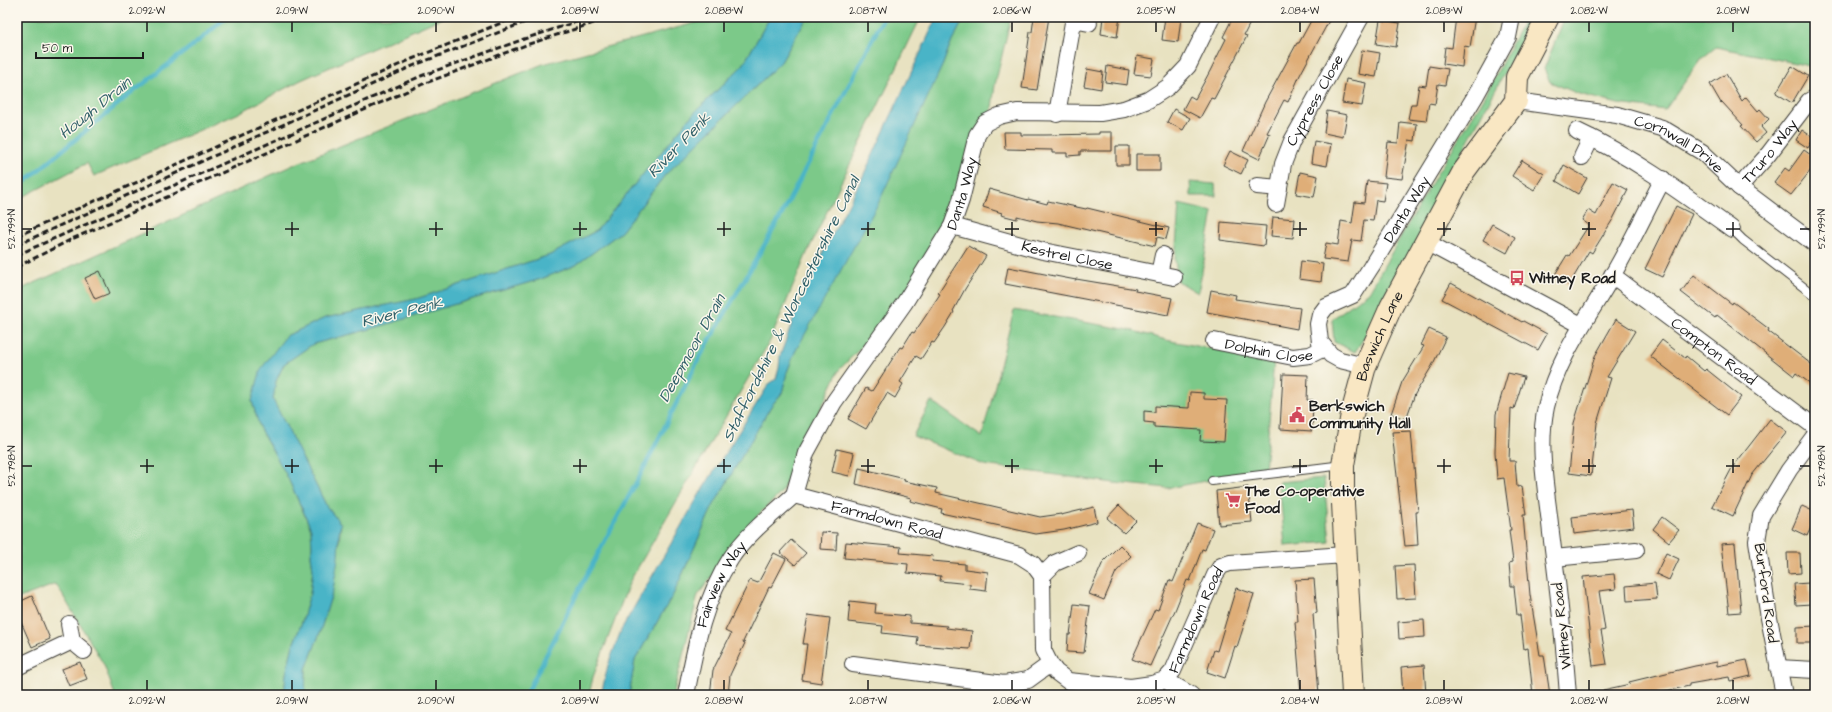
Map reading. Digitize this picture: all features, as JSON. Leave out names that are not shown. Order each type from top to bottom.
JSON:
[{"type":"street","name":"Danta Way","points":[[794,495],[806,453],[834,402],[906,302],[952,226],[961,200],[977,135],[985,124],[999,116],[1017,112],[1058,114],[1100,113],[1124,109],[1148,100],[1168,87],[1188,66],[1212,17]]},
{"type":"street","name":"Cypress Close","points":[[1276,204],[1283,164],[1292,141],[1361,17]]},
{"type":"street","name":"Danta Way","points":[[1324,348],[1318,335],[1320,315],[1326,307],[1353,295],[1372,267],[1476,95],[1508,37],[1512,17]]},
{"type":"street","points":[[1516,101],[1518,77],[1548,17]]},
{"type":"street","points":[[1058,114],[1073,19],[1090,23]]},
{"type":"street","name":"Truro Way","points":[[1738,187],[1767,156],[1809,101],[1815,98]]},
{"type":"street","name":"Cornwall Drive","points":[[1516,101],[1618,115],[1662,128],[1702,152],[1738,187],[1815,244]]},
{"type":"street","name":"Baswich Lane","points":[[1353,695],[1345,555],[1343,465],[1352,414],[1365,366],[1380,330],[1464,171],[1516,101]]},
{"type":"street","points":[[1582,157],[1584,134],[1611,147],[1663,179],[1732,229]]},
{"type":"street","name":"Witney Road","points":[[1568,695],[1544,469],[1542,436],[1546,407],[1554,381],[1581,325],[1612,275],[1663,179]]},
{"type":"street","points":[[1257,186],[1279,188]]},
{"type":"street","name":"Kestrel Close","points":[[952,226],[1043,251],[1167,275],[1163,255]]},
{"type":"street","points":[[1426,242],[1581,325]]},
{"type":"street","name":"Compton Road","points":[[1612,275],[1815,427]]},
{"type":"street","name":"Dolphin Close","points":[[1214,341],[1293,357],[1310,355],[1324,348]]},
{"type":"street","points":[[1324,348],[1340,360],[1365,366]]},
{"type":"street","name":"Burford Road","points":[[1782,695],[1768,618],[1757,540],[1761,516],[1789,470],[1815,435]]},
{"type":"street","name":"Farmdown Road","points":[[794,495],[1019,554],[1033,564],[1042,576],[1043,650],[1056,672],[1068,681],[1131,687],[1165,680],[1173,671],[1215,574],[1221,566],[1230,563],[1345,555]]},
{"type":"street","name":"Fairview Way","points":[[686,695],[704,615],[716,585],[731,558],[756,530],[794,495]]},
{"type":"street","points":[[1554,558],[1636,550]]},
{"type":"street","points":[[1042,576],[1056,563],[1078,553]]},
{"type":"street","points":[[69,624],[72,641],[84,651]]},
{"type":"street","points":[[17,667],[72,641]]},
{"type":"street","points":[[853,664],[1004,684],[1028,680],[1050,664]]},
{"type":"street","points":[[1778,668],[1815,670]]},
{"type":"street","points":[[1165,680],[1191,695]]},
{"type":"lane","points":[[1732,229],[1743,240],[1815,296]]},
{"type":"lane","points":[[1212,481],[1343,465]]},
{"type":"green space","points":[[17,17],[444,17],[301,80],[237,114],[94,176],[87,163],[17,200]]},
{"type":"green space","points":[[717,17],[770,17],[743,65],[693,114],[596,231],[550,255],[416,299],[325,318],[286,336],[252,401],[260,428],[286,474],[311,529],[311,556],[313,569],[310,594],[302,622],[293,645],[286,674],[284,695],[115,695],[104,665],[56,584],[17,599],[17,291],[293,165],[543,64]]},
{"type":"green space","points":[[807,17],[921,17],[807,253],[770,341],[630,581],[593,677],[589,695],[305,695],[306,669],[319,635],[333,590],[341,524],[327,507],[273,400],[276,381],[284,364],[313,344],[367,330],[541,279],[576,265],[621,232],[665,175],[781,62]]},
{"type":"green space","points":[[965,17],[1011,17],[995,85],[991,115],[952,226],[905,302],[839,370],[781,493],[759,514],[698,595],[673,695],[629,695],[635,660],[674,593],[712,508],[771,406],[782,393],[787,372],[795,352],[943,64],[950,45]]},
{"type":"green space","points":[[1521,17],[1535,17],[1469,139],[1385,305],[1355,352],[1334,342],[1332,319],[1369,292],[1438,172],[1484,98],[1522,24]]},
{"type":"green space","points":[[1565,17],[1815,17],[1815,67],[1716,47],[1701,59],[1665,110],[1618,104],[1579,94],[1550,82],[1544,69]]},
{"type":"green space","points":[[1190,182],[1215,184],[1216,196],[1191,196]]},
{"type":"green space","points":[[1179,204],[1213,212],[1198,293],[1178,281],[1175,260]]},
{"type":"green space","points":[[1014,310],[1130,330],[1166,340],[1274,361],[1265,470],[1168,488],[1114,483],[984,465],[913,436],[931,401],[982,437]]},
{"type":"green space","points":[[1324,478],[1330,542],[1285,546],[1279,482]]},
{"type":"water","name":"River Penk","points":[[770,17],[807,17],[781,62],[665,175],[621,232],[576,265],[541,279],[367,330],[313,344],[284,364],[276,381],[273,400],[327,507],[341,524],[333,590],[319,635],[306,669],[305,695],[284,695],[286,674],[293,645],[302,622],[310,594],[313,569],[311,555],[311,529],[286,474],[260,429],[252,401],[261,369],[286,336],[325,318],[416,299],[550,255],[596,231],[693,114],[743,65]]},
{"type":"water","points":[[937,17],[965,17],[950,45],[943,64],[878,204],[795,352],[787,372],[782,393],[771,406],[712,508],[674,593],[635,660],[629,695],[601,695],[608,665],[622,628],[702,490],[769,384],[776,379],[780,356],[797,309],[817,264],[863,176]]},
{"type":"building","points":[[1034,17],[1049,17],[1037,90],[1022,88],[1030,32],[1032,32]]},
{"type":"building","points":[[1103,17],[1120,17],[1117,37],[1101,34]]},
{"type":"building","points":[[1165,17],[1181,18],[1178,42],[1162,40]]},
{"type":"building","points":[[1233,17],[1253,17],[1244,35],[1247,36],[1214,99],[1211,98],[1200,118],[1183,109],[1190,96],[1195,99],[1226,39],[1223,37]]},
{"type":"building","points":[[1313,17],[1331,17],[1300,75],[1288,102],[1284,100],[1267,133],[1270,134],[1259,159],[1243,151],[1265,102]]},
{"type":"building","points":[[1456,17],[1475,17],[1470,47],[1464,46],[1462,67],[1443,64],[1445,47],[1452,48]]},
{"type":"building","points":[[1380,20],[1400,23],[1396,47],[1376,44]]},
{"type":"building","points":[[1362,50],[1380,53],[1376,77],[1358,74]]},
{"type":"building","points":[[1137,56],[1154,59],[1151,76],[1134,74]]},
{"type":"building","points":[[1107,66],[1129,70],[1127,85],[1105,82]]},
{"type":"building","points":[[1429,66],[1448,69],[1445,85],[1438,84],[1435,104],[1429,103],[1426,121],[1408,119],[1411,104],[1416,104],[1419,85],[1426,86]]},
{"type":"building","points":[[1792,66],[1808,76],[1792,103],[1776,93]]},
{"type":"building","points":[[1087,69],[1103,72],[1101,89],[1084,86]]},
{"type":"building","points":[[1726,74],[1742,101],[1746,97],[1758,111],[1760,109],[1769,119],[1761,127],[1766,133],[1756,142],[1741,126],[1743,125],[1722,102],[1721,103],[1710,84]]},
{"type":"building","points":[[1346,79],[1366,83],[1362,106],[1342,103]]},
{"type":"building","points":[[1174,109],[1190,118],[1183,130],[1167,122]]},
{"type":"building","points":[[1327,111],[1347,115],[1343,137],[1324,133]]},
{"type":"building","points":[[1400,122],[1417,124],[1415,141],[1409,140],[1402,179],[1384,177],[1388,142],[1398,143]]},
{"type":"building","points":[[1802,130],[1814,138],[1808,148],[1796,140]]},
{"type":"building","points":[[1004,132],[1021,132],[1021,135],[1046,135],[1099,134],[1099,132],[1112,132],[1112,151],[1080,151],[1080,155],[1067,156],[1067,153],[1052,153],[1052,150],[1005,149]]},
{"type":"building","points":[[1314,141],[1331,144],[1327,166],[1311,163]]},
{"type":"building","points":[[1116,146],[1129,146],[1129,165],[1116,165]]},
{"type":"building","points":[[1804,150],[1815,158],[1815,165],[1791,195],[1774,183],[1785,168],[1789,171]]},
{"type":"building","points":[[1230,151],[1248,160],[1241,174],[1223,165]]},
{"type":"building","points":[[1136,154],[1160,154],[1160,171],[1136,171]]},
{"type":"building","points":[[1522,160],[1544,174],[1534,190],[1512,176]]},
{"type":"building","points":[[1564,165],[1587,178],[1578,194],[1556,181]]},
{"type":"building","points":[[1300,172],[1318,176],[1314,197],[1296,194]]},
{"type":"building","points":[[1367,181],[1386,183],[1383,201],[1376,200],[1373,221],[1364,220],[1361,241],[1352,240],[1348,262],[1323,259],[1326,243],[1338,245],[1341,221],[1352,223],[1355,202],[1364,203]]},
{"type":"building","points":[[1613,182],[1628,190],[1613,219],[1592,253],[1589,251],[1569,285],[1554,276],[1589,225],[1582,220],[1588,210],[1596,215]]},
{"type":"building","points":[[989,189],[1028,200],[1047,204],[1048,201],[1087,208],[1169,228],[1166,239],[1157,237],[1155,246],[1058,223],[1037,221],[1017,216],[1017,219],[1001,215],[1002,213],[983,207]]},
{"type":"building","points":[[1676,206],[1692,214],[1662,277],[1645,269]]},
{"type":"building","points":[[1273,217],[1295,219],[1293,238],[1271,236]]},
{"type":"building","points":[[1221,222],[1266,226],[1264,246],[1220,240]]},
{"type":"building","points":[[1492,224],[1515,237],[1507,253],[1483,240]]},
{"type":"building","points":[[968,246],[986,256],[965,289],[953,311],[954,312],[934,343],[932,342],[921,359],[916,356],[900,382],[903,384],[895,398],[887,393],[866,429],[848,419],[866,388],[872,391],[900,347],[902,348],[912,332],[914,333],[940,294],[938,293]]},
{"type":"building","points":[[1301,261],[1323,264],[1321,282],[1299,279]]},
{"type":"building","points":[[1008,267],[1076,280],[1136,289],[1135,291],[1172,298],[1168,315],[1005,284]]},
{"type":"building","points":[[100,271],[110,293],[95,299],[85,278]]},
{"type":"building","points":[[1694,275],[1732,304],[1733,302],[1769,329],[1768,331],[1815,367],[1815,387],[1796,373],[1794,376],[1717,315],[1715,318],[1681,292]]},
{"type":"building","points":[[1451,283],[1547,334],[1538,350],[1442,299]]},
{"type":"building","points":[[1211,290],[1236,295],[1235,299],[1300,308],[1297,329],[1207,312]]},
{"type":"building","points":[[1616,319],[1635,331],[1607,377],[1611,378],[1597,423],[1591,476],[1569,473],[1574,423],[1595,356]]},
{"type":"building","points":[[1429,329],[1446,337],[1432,366],[1415,394],[1406,419],[1391,414],[1402,382],[1424,346],[1421,345]]},
{"type":"building","points":[[1662,340],[1685,358],[1686,356],[1704,371],[1706,369],[1741,397],[1727,415],[1650,356]]},
{"type":"building","points":[[1508,373],[1524,377],[1514,409],[1511,408],[1509,461],[1515,461],[1517,487],[1522,486],[1526,515],[1523,515],[1530,595],[1540,655],[1544,655],[1550,695],[1533,695],[1528,648],[1524,649],[1520,615],[1517,615],[1514,586],[1511,586],[1509,563],[1513,562],[1509,530],[1511,530],[1504,478],[1497,479],[1495,452],[1496,414]]},
{"type":"building","name":"Berkswich Community Hall","points":[[1283,374],[1308,375],[1307,400],[1313,400],[1312,431],[1280,429]]},
{"type":"building","points":[[1190,392],[1204,393],[1204,399],[1227,400],[1224,442],[1200,441],[1201,430],[1154,427],[1154,423],[1144,422],[1144,411],[1155,412],[1155,406],[1189,408]]},
{"type":"building","points":[[1770,419],[1787,432],[1752,475],[1733,516],[1712,506],[1732,468]]},
{"type":"building","points":[[1411,431],[1418,512],[1416,512],[1418,545],[1405,546],[1392,432]]},
{"type":"building","points":[[837,449],[854,453],[849,476],[832,472]]},
{"type":"building","points":[[859,468],[905,479],[904,481],[937,488],[936,493],[1040,517],[1061,515],[1094,507],[1097,522],[1064,530],[1036,534],[941,513],[942,509],[910,501],[911,498],[856,484]]},
{"type":"building","name":"The Co-operative Food","points":[[1248,487],[1252,522],[1219,525],[1216,491]]},
{"type":"building","points":[[1119,505],[1136,521],[1124,533],[1107,518]]},
{"type":"building","points":[[1802,506],[1815,512],[1815,518],[1807,536],[1792,529]]},
{"type":"building","points":[[1632,510],[1634,527],[1574,534],[1572,517]]},
{"type":"building","points":[[1662,517],[1679,530],[1669,542],[1653,529]]},
{"type":"building","points":[[1197,523],[1213,529],[1205,550],[1202,549],[1190,581],[1187,580],[1150,666],[1132,659],[1155,609],[1158,610],[1169,580],[1173,582]]},
{"type":"building","points":[[821,532],[837,533],[836,550],[820,549]]},
{"type":"building","points":[[791,540],[806,553],[795,565],[780,552]]},
{"type":"building","points":[[846,542],[901,547],[900,553],[933,556],[932,561],[965,564],[965,569],[988,572],[986,591],[970,589],[970,584],[940,581],[941,576],[907,573],[908,564],[844,558]]},
{"type":"building","points":[[1735,543],[1741,612],[1729,613],[1721,544]]},
{"type":"building","points":[[1120,545],[1131,556],[1116,572],[1104,600],[1089,594],[1103,562]]},
{"type":"building","points":[[774,553],[786,559],[771,588],[769,587],[743,642],[745,643],[730,675],[728,695],[710,695],[713,670],[731,634],[725,631],[750,580],[758,583]]},
{"type":"building","points":[[1666,553],[1679,559],[1669,580],[1656,574]]},
{"type":"building","points":[[1787,553],[1800,553],[1801,573],[1788,574]]},
{"type":"building","points":[[1414,565],[1416,598],[1397,599],[1395,566]]},
{"type":"building","points":[[1614,574],[1616,589],[1599,591],[1605,630],[1601,631],[1607,664],[1593,666],[1583,577]]},
{"type":"building","points":[[1314,579],[1317,613],[1313,614],[1319,695],[1301,695],[1295,622],[1298,622],[1295,580]]},
{"type":"building","points":[[1655,583],[1657,599],[1627,601],[1626,586]]},
{"type":"building","points":[[1809,583],[1811,604],[1796,605],[1794,584]]},
{"type":"building","points":[[1236,588],[1254,594],[1237,647],[1235,646],[1225,678],[1207,672],[1214,650],[1217,651]]},
{"type":"building","points":[[32,596],[50,639],[32,647],[17,613],[17,603]]},
{"type":"building","points":[[850,601],[876,604],[875,613],[910,616],[910,623],[947,626],[946,628],[972,631],[970,649],[917,645],[918,637],[882,633],[883,626],[848,622]]},
{"type":"building","points":[[1074,604],[1090,606],[1084,653],[1067,652],[1068,635],[1070,635]]},
{"type":"building","points":[[808,615],[830,618],[821,683],[802,680],[807,644],[803,644]]},
{"type":"building","points":[[1424,620],[1425,637],[1399,639],[1398,622]]},
{"type":"building","points":[[1815,626],[1815,643],[1797,643],[1797,627]]},
{"type":"building","points":[[1747,660],[1751,676],[1730,681],[1729,677],[1689,684],[1689,686],[1648,695],[1604,695],[1603,690],[1630,684],[1629,682],[1695,666],[1717,662],[1717,666]]},
{"type":"building","points":[[80,662],[87,679],[69,686],[62,669]]},
{"type":"building","points":[[1424,665],[1426,695],[1403,695],[1401,667]]},
{"type":"waterway","name":"Hough Drain","points":[[17,188],[124,99],[206,35],[226,17]]},
{"type":"waterway","name":"Deepmoor Drain","points":[[526,695],[584,580],[645,466],[696,364],[781,216],[884,17]]},
{"type":"railway","points":[[17,236],[412,59],[516,17]]},
{"type":"railway","points":[[17,245],[415,65],[538,17]]},
{"type":"railway","points":[[17,255],[421,76],[591,17]]},
{"type":"railway","points":[[17,267],[72,239],[423,84],[526,45],[612,17]]},
{"type":"place","name":"Witney Road","points":[[1517,278]]},
{"type":"place","name":"Berkswich Community Hall","points":[[1297,415]]},
{"type":"place","name":"The Co-operative Food","points":[[1233,500]]},
{"type":"water label","name":"Staffordshire & Worcestershire Canal","points":[[791,309]]}]
